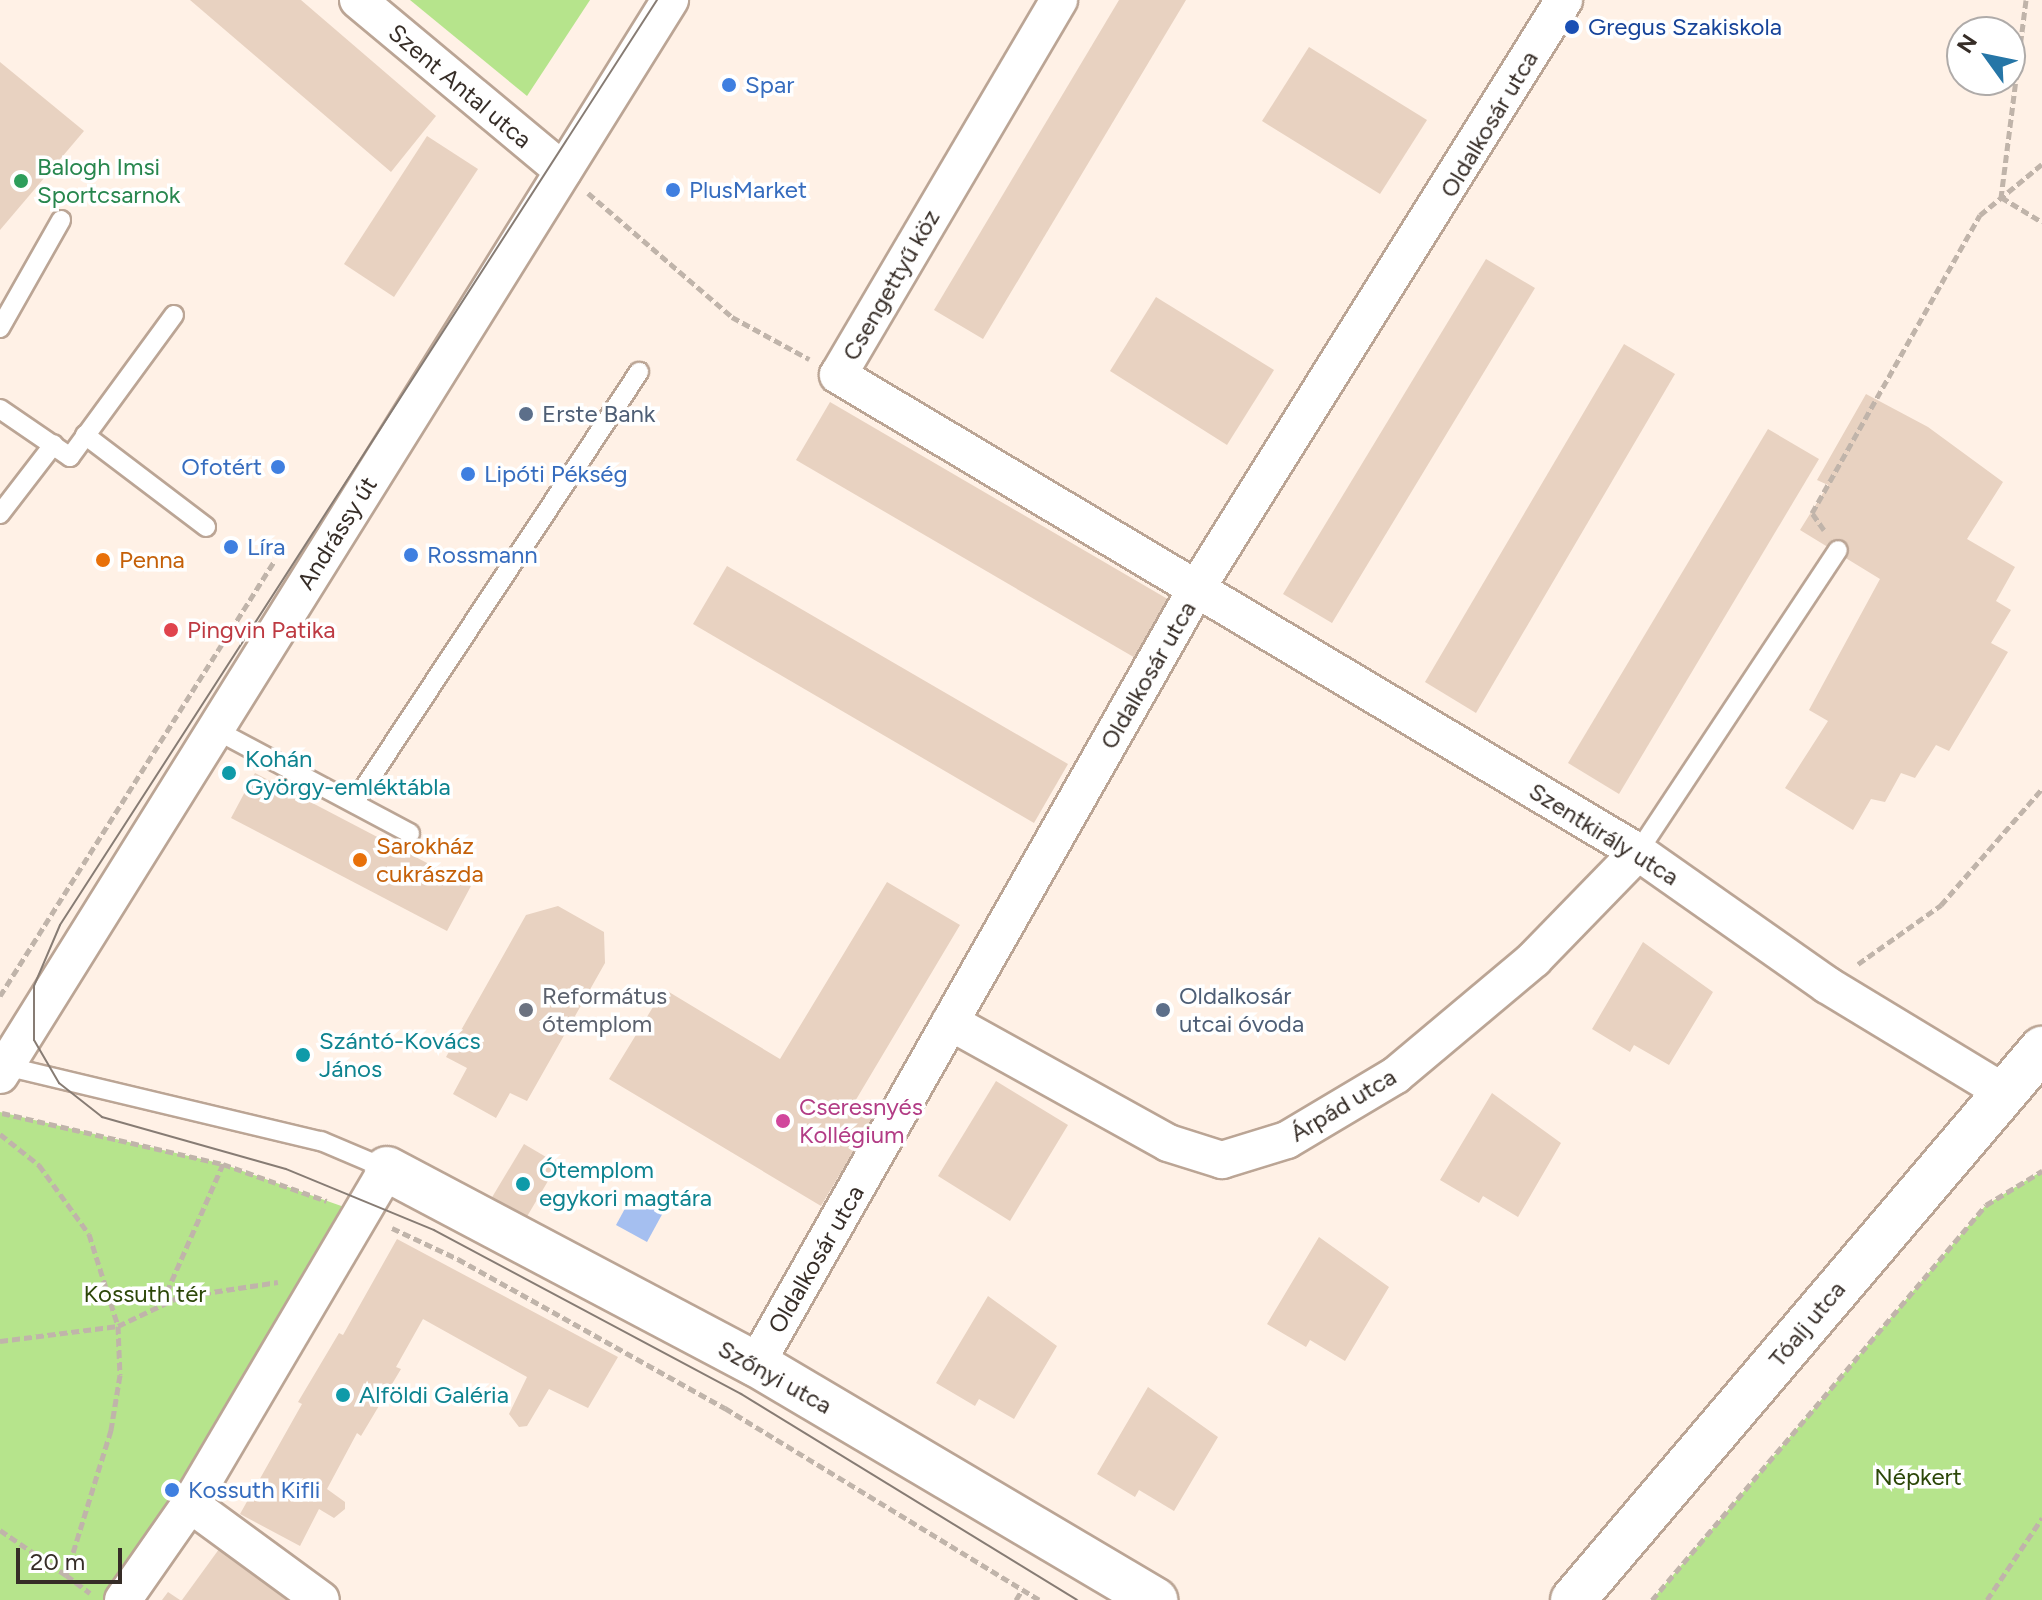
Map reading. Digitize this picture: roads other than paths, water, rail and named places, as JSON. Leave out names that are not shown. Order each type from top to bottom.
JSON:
[{"type":"street","name":"Szent Antal utca","points":[[358,0],[563,171]]},
{"type":"street","name":"Andrássy út","points":[[2,1068],[670,0]]},
{"type":"street","name":"Csengettyű köz","points":[[1059,0],[838,375],[1198,586]]},
{"type":"street","name":"Oldalkosár utca","points":[[756,1364],[1198,586],[1564,0]]},
{"type":"street","name":"Szentkirály utca","points":[[1198,586],[1638,852],[1827,985],[2004,1092]]},
{"type":"street","name":"Árpád utca","points":[[950,1022],[1168,1143],[1222,1160],[1287,1140],[1396,1075],[1534,959],[1638,852]]},
{"type":"street","name":"Tóalj utca","points":[[1573,1600],[2042,1049]]},
{"type":"street","name":"Szőnyi utca","points":[[387,1169],[756,1364],[1155,1600]]},
{"type":"street","points":[[123,1600],[190,1504],[387,1169]]},
{"type":"street","points":[[190,1504],[321,1600]]},
{"type":"lane","points":[[0,328],[61,220]]},
{"type":"lane","points":[[0,409],[70,457],[174,315]]},
{"type":"lane","points":[[354,803],[639,372]]},
{"type":"lane","points":[[85,435],[206,527]]},
{"type":"lane","points":[[0,514],[54,444]]},
{"type":"lane","points":[[1638,852],[1838,550]]},
{"type":"lane","points":[[214,729],[410,833]]},
{"type":"lane","points":[[2,1068],[321,1141],[387,1169]]},
{"type":"water","points":[[634,1192],[665,1209],[647,1242],[616,1225]]},
{"type":"tram line","points":[[657,0],[60,925],[34,986],[34,1040],[59,1083],[102,1117],[286,1169],[434,1230],[741,1394],[1077,1600]]},
{"type":"place","name":"Gregus Szakiskola","points":[[1572,27]]},
{"type":"place","name":"Spar","points":[[729,85]]},
{"type":"place","name":"Balogh Imsi Sportcsarnok","points":[[21,181]]},
{"type":"place","name":"PlusMarket","points":[[673,190]]},
{"type":"place","name":"Erste Bank","points":[[526,414]]},
{"type":"place","name":"Ofotért","points":[[278,467]]},
{"type":"place","name":"Lipóti Pékség","points":[[468,474]]},
{"type":"place","name":"Líra","points":[[231,547]]},
{"type":"place","name":"Rossmann","points":[[411,555]]},
{"type":"place","name":"Penna","points":[[103,560]]},
{"type":"place","name":"Pingvin Patika","points":[[171,630]]},
{"type":"place","name":"Kohán György-emléktábla","points":[[229,773]]},
{"type":"place","name":"Sarokház cukrászda","points":[[360,860]]},
{"type":"place","name":"Református ótemplom","points":[[526,1010]]},
{"type":"place","name":"Oldalkosár utcai óvoda","points":[[1163,1010]]},
{"type":"place","name":"Szántó-Kovács János","points":[[303,1055]]},
{"type":"place","name":"Cseresnyés Kollégium","points":[[783,1121]]},
{"type":"place","name":"Ótemplom egykori magtára","points":[[523,1184]]},
{"type":"place","name":"Alföldi Galéria","points":[[343,1395]]},
{"type":"place","name":"Kossuth Kifli","points":[[172,1490]]},
{"type":"park label","name":"Kossuth tér","points":[[145,1294]]},
{"type":"park label","name":"Népkert","points":[[1918,1477]]}]
